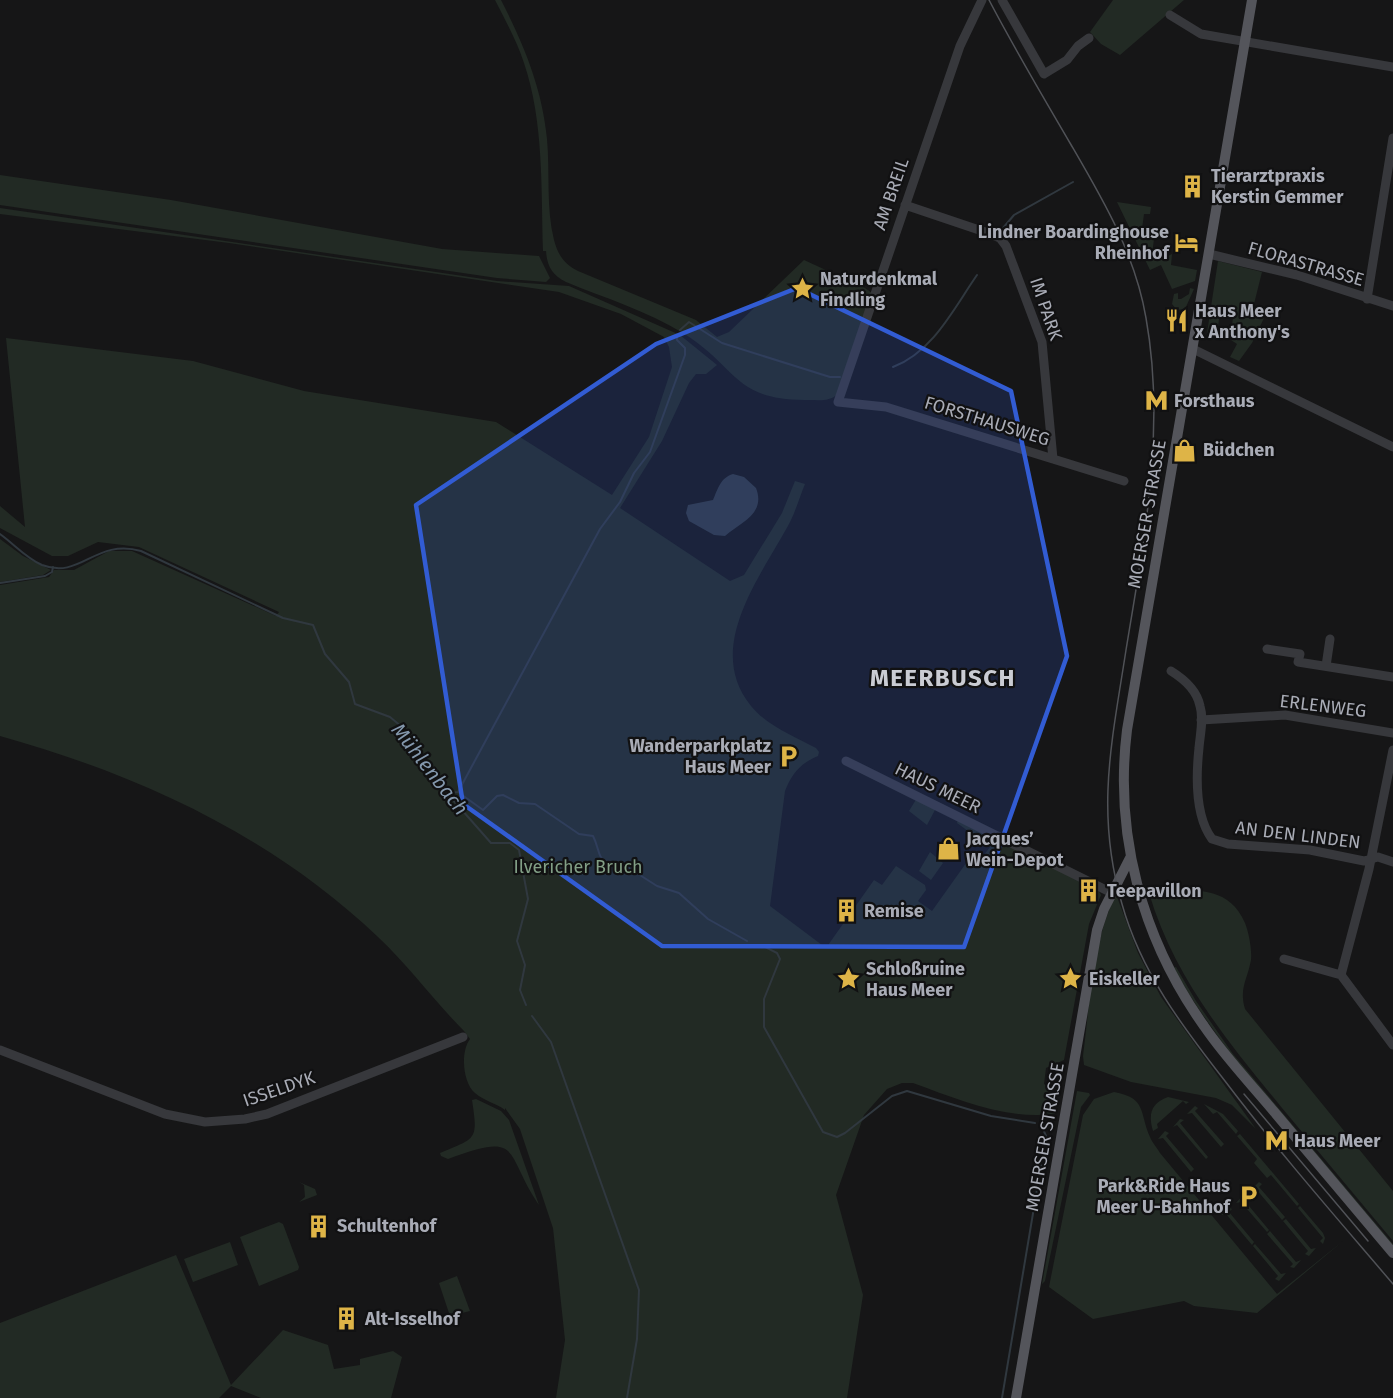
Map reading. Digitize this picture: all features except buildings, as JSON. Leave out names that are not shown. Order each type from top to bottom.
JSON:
[{"type":"main road","name":"MOERSER STRASSE","points":[[1252,0],[1125,750],[1123,810],[1130,858],[1138,889],[1168,968],[1204,1028],[1393,1253]]},
{"type":"main road","name":"MOERSER STRASSE","points":[[1016,1398],[1073,1076],[1092,954],[1100,920],[1130,858]]},
{"type":"main road","points":[[1114,889],[1138,889]]},
{"type":"street","name":"AM BREIL","points":[[838,402],[960,45],[982,0]]},
{"type":"street","points":[[1002,0],[1044,74],[1067,60],[1078,46],[1089,38]]},
{"type":"street","points":[[1170,15],[1202,34],[1393,67]]},
{"type":"street","points":[[1367,299],[1393,138]]},
{"type":"street","name":"IM PARK","points":[[905,205],[988,233],[1000,238],[1006,246],[1042,342],[1053,459]]},
{"type":"street","name":"FLORASTRASSE","points":[[1209,254],[1297,275],[1393,306]]},
{"type":"street","points":[[1193,349],[1393,447]]},
{"type":"street","name":"FORSTHAUSWEG","points":[[838,402],[886,407],[1124,482]]},
{"type":"street","points":[[1326,666],[1330,639]]},
{"type":"street","points":[[1267,649],[1300,654],[1298,662],[1393,677]]},
{"type":"street","points":[[1171,671],[1181,677],[1197,698],[1202,720]]},
{"type":"street","name":"ERLENWEG","points":[[1202,720],[1285,715],[1393,733]]},
{"type":"street","name":"AN DEN LINDEN","points":[[1202,720],[1197,767],[1198,792],[1202,815],[1212,839],[1228,844],[1310,850],[1364,861],[1377,857],[1393,862]]},
{"type":"street","points":[[1341,975],[1370,859],[1393,750]]},
{"type":"street","name":"HAUS MEER","points":[[846,761],[1114,889]]},
{"type":"street","points":[[1284,959],[1341,975],[1393,1045]]},
{"type":"street","name":"ISSELDYK","points":[[0,1050],[165,1114],[196,1120],[226,1122],[267,1113],[463,1036]]},
{"type":"highlighted area","points":[[797,288],[1011,391],[1067,656],[964,947],[662,946],[463,804],[416,505],[656,344]]},
{"type":"green space","points":[[495,0],[501,0],[524,50],[541,102],[547,139],[552,228],[557,250],[565,262],[578,271],[696,320],[717,337],[729,332],[804,260],[865,288],[872,293],[838,394],[820,400],[783,399],[765,395],[738,380],[701,346],[683,333],[640,311],[566,282],[554,273],[549,266],[546,251],[543,251],[540,156],[530,85],[518,47]]},
{"type":"green space","points":[[1113,0],[1184,0],[1120,55],[1101,44],[1090,32]]},
{"type":"green space","points":[[0,175],[171,200],[442,249],[539,256],[550,278],[546,282],[497,278],[0,205]]},
{"type":"green space","points":[[1117,202],[1151,207],[1150,214],[1144,214],[1142,229],[1155,232],[1152,254],[1168,256],[1172,254],[1171,265],[1197,270],[1195,281],[1172,289],[1161,265],[1150,270]]},
{"type":"green space","name":"Ilvericher Bruch","points":[[0,208],[497,281],[569,286],[680,335],[717,365],[706,374],[696,374],[689,383],[662,441],[620,508],[730,581],[744,575],[782,513],[795,481],[805,484],[790,522],[742,612],[735,636],[733,660],[738,683],[757,713],[819,752],[818,756],[798,769],[785,791],[770,906],[826,948],[874,880],[882,885],[896,866],[925,885],[926,890],[918,901],[932,911],[969,859],[977,864],[990,847],[957,823],[959,817],[1097,888],[1101,895],[1089,924],[1064,1060],[1046,1068],[1044,1084],[1057,1094],[1055,1114],[1036,1115],[1000,1111],[965,1102],[913,1083],[902,1083],[887,1089],[864,1115],[836,1195],[863,1295],[847,1398],[556,1398],[565,1340],[553,1228],[520,1129],[505,1108],[505,1110],[479,1096],[468,1082],[464,1059],[470,1039],[464,1031],[378,937],[294,868],[249,839],[153,790],[52,752],[0,736],[0,585],[49,577],[54,570],[74,570],[109,551],[132,551],[276,616],[279,612],[139,547],[98,542],[68,556],[52,556],[0,528],[0,506],[25,527],[6,338],[193,361],[304,391],[496,422],[612,495],[649,437],[672,367],[669,347],[664,337],[621,314],[559,292],[229,243],[0,214]]},
{"type":"green space","points":[[1218,261],[1262,272],[1252,312],[1264,318],[1252,343],[1239,361],[1230,357],[1237,344],[1231,340],[1233,315],[1220,313],[1217,333],[1207,333]]},
{"type":"green space","points":[[1190,288],[1194,289],[1185,309],[1177,310],[1172,304],[1174,294],[1178,293],[1178,299],[1181,299],[1189,294]]},
{"type":"green space","points":[[0,539],[23,556],[51,570],[43,575],[0,582]]},
{"type":"green space","points":[[917,798],[936,808],[927,825],[909,811]]},
{"type":"green space","points":[[930,852],[943,863],[931,880],[919,871]]},
{"type":"green space","points":[[1167,888],[1203,891],[1223,897],[1239,912],[1245,923],[1251,951],[1251,960],[1243,990],[1245,1009],[1393,1191],[1393,1241],[1262,1083],[1204,1007],[1173,953],[1149,893]]},
{"type":"green space","points":[[1116,894],[1138,953],[1161,997],[1256,1129],[1232,1105],[1216,1098],[1131,1082],[1084,1065],[1090,994],[1097,953]]},
{"type":"green space","points":[[1176,967],[1196,1001],[1233,1054],[1393,1244],[1393,1248],[1249,1077],[1197,1006],[1173,968]]},
{"type":"green space","points":[[1077,1091],[1090,1095],[1081,1107],[1045,1281],[1042,1284]]},
{"type":"green space","points":[[1114,1092],[1137,1102],[1150,1137],[1160,1153],[1277,1294],[1343,1241],[1257,1313],[1194,1306],[1184,1301],[1093,1319],[1049,1287],[1083,1115],[1094,1099]]},
{"type":"green space","points":[[1168,1097],[1189,1102],[1186,1104],[1183,1101],[1157,1124],[1158,1128],[1153,1131],[1152,1110],[1158,1102]]},
{"type":"green space","points":[[476,1099],[501,1111],[509,1120],[539,1205],[514,1160],[501,1147],[489,1147],[448,1159],[441,1156],[440,1153],[461,1144],[472,1136],[475,1123],[472,1100]]},
{"type":"green space","points":[[1204,1104],[1223,1114],[1238,1131],[1236,1134],[1217,1112],[1213,1114]]},
{"type":"green space","points":[[1195,1106],[1198,1108],[1195,1111],[1224,1144],[1221,1147],[1192,1113],[1187,1114]]},
{"type":"green space","points":[[1180,1119],[1184,1120],[1180,1123],[1208,1157],[1206,1159],[1177,1125],[1173,1127]]},
{"type":"green space","points":[[1165,1131],[1169,1133],[1166,1136],[1194,1169],[1191,1172],[1163,1138],[1158,1139]]},
{"type":"green space","points":[[1240,1134],[1299,1204],[1297,1206],[1271,1175],[1267,1178],[1254,1163],[1257,1159],[1237,1136]]},
{"type":"green space","points":[[299,1182],[315,1189],[317,1195],[299,1202],[305,1197],[304,1185]]},
{"type":"green space","points":[[1259,1182],[1262,1184],[1259,1187],[1285,1217],[1282,1220],[1256,1189],[1251,1190]]},
{"type":"green space","points":[[1243,1195],[1247,1197],[1244,1200],[1269,1230],[1267,1232],[1241,1202],[1236,1203]]},
{"type":"green space","points":[[1300,1206],[1323,1233],[1325,1238],[1323,1244],[1320,1241],[1323,1238],[1298,1208]]},
{"type":"green space","points":[[1228,1207],[1232,1209],[1229,1212],[1254,1242],[1252,1245],[1226,1214],[1221,1215]]},
{"type":"green space","points":[[1286,1219],[1311,1249],[1316,1248],[1309,1256],[1305,1254],[1308,1251],[1283,1221]]},
{"type":"green space","points":[[279,1222],[283,1224],[299,1267],[298,1270],[259,1286],[240,1237]]},
{"type":"green space","points":[[1270,1231],[1296,1262],[1301,1260],[1294,1268],[1290,1267],[1293,1264],[1267,1234]]},
{"type":"green space","points":[[230,1242],[238,1265],[193,1282],[184,1259]]},
{"type":"green space","points":[[1255,1244],[1281,1274],[1286,1273],[1279,1281],[1275,1279],[1278,1276],[1253,1246]]},
{"type":"green space","points":[[176,1255],[231,1385],[283,1330],[328,1345],[334,1369],[360,1365],[360,1359],[393,1351],[402,1357],[391,1398],[261,1398],[231,1386],[219,1398],[0,1398],[0,1323]]},
{"type":"green space","points":[[457,1276],[470,1311],[450,1316],[439,1283]]},
{"type":"shaded area","points":[[733,474],[744,477],[756,488],[758,504],[755,511],[725,536],[714,535],[689,521],[686,513],[688,505],[713,500],[722,481]]},
{"type":"waterway","points":[[1003,228],[1014,215],[1073,182]]},
{"type":"waterway","points":[[893,367],[920,351],[931,340],[951,315],[977,275]]},
{"type":"waterway","points":[[680,330],[689,322],[722,343],[830,377],[840,377]]},
{"type":"waterway","points":[[458,792],[600,529],[620,502],[634,473],[650,452],[685,355],[685,348],[677,340],[677,336]]},
{"type":"waterway","name":"Mühlenbach","points":[[0,534],[36,562],[56,568],[78,564],[112,550],[125,548],[141,551],[283,618],[313,625],[325,654],[349,682],[355,704],[390,717],[402,727],[447,793],[491,843],[510,843],[519,850],[528,899],[517,941],[525,965],[520,990],[526,1005]]},
{"type":"waterway","points":[[0,583],[45,576],[52,572],[53,567]]},
{"type":"waterway","points":[[447,793],[458,792],[483,810],[497,796],[503,795],[519,803],[535,804],[579,834],[593,836],[603,860],[621,863],[657,886],[679,893],[708,919],[747,941]]},
{"type":"waterway","name":"Mühlenbach","points":[[761,945],[777,953],[780,959],[764,999],[764,1027],[823,1132],[837,1137],[892,1096],[907,1091],[991,1116],[1035,1123]]},
{"type":"waterway","points":[[532,1016],[551,1042],[639,1290],[637,1339],[627,1398]]},
{"type":"waterway","points":[[1002,1398],[1046,1136],[1043,1129]]},
{"type":"tram line","points":[[989,0],[1116,227],[1134,271],[1146,318],[1152,360],[1154,401],[1150,484],[1140,567],[1111,746],[1109,777],[1109,838],[1122,904],[1140,953],[1164,997],[1193,1040],[1286,1158],[1393,1284]]},
{"type":"tram line","points":[[1244,1094],[1368,1241]]},
{"type":"place","name":"Tierarztpraxis Kerstin Gemmer","points":[[1193,186]]},
{"type":"place","name":"Lindner Boardinghouse Rheinhof","points":[[1187,242]]},
{"type":"place","name":"Naturdenkmal Findling","points":[[802,289]]},
{"type":"place","name":"Haus Meer x Anthony's","points":[[1177,321]]},
{"type":"place","name":"Forsthaus","points":[[1156,401]]},
{"type":"place","name":"Büdchen","points":[[1185,450]]},
{"type":"place","name":"Wanderparkplatz Haus Meer","points":[[789,756]]},
{"type":"place","name":"Jacques’ Wein-Depot","points":[[948,849]]},
{"type":"place","name":"Teepavillon","points":[[1089,891]]},
{"type":"place","name":"Remise","points":[[846,911]]},
{"type":"place","name":"Schloßruine Haus Meer","points":[[848,979]]},
{"type":"place","name":"Eiskeller","points":[[1071,979]]},
{"type":"place","name":"Haus Meer","points":[[1276,1141]]},
{"type":"place","name":"Park&Ride Haus Meer U-Bahnhof","points":[[1248,1196]]},
{"type":"place","name":"Schultenhof","points":[[319,1226]]},
{"type":"place","name":"Alt-Isselhof","points":[[347,1319]]},
{"type":"district","name":"MEERBUSCH","points":[[943,678]]}]
